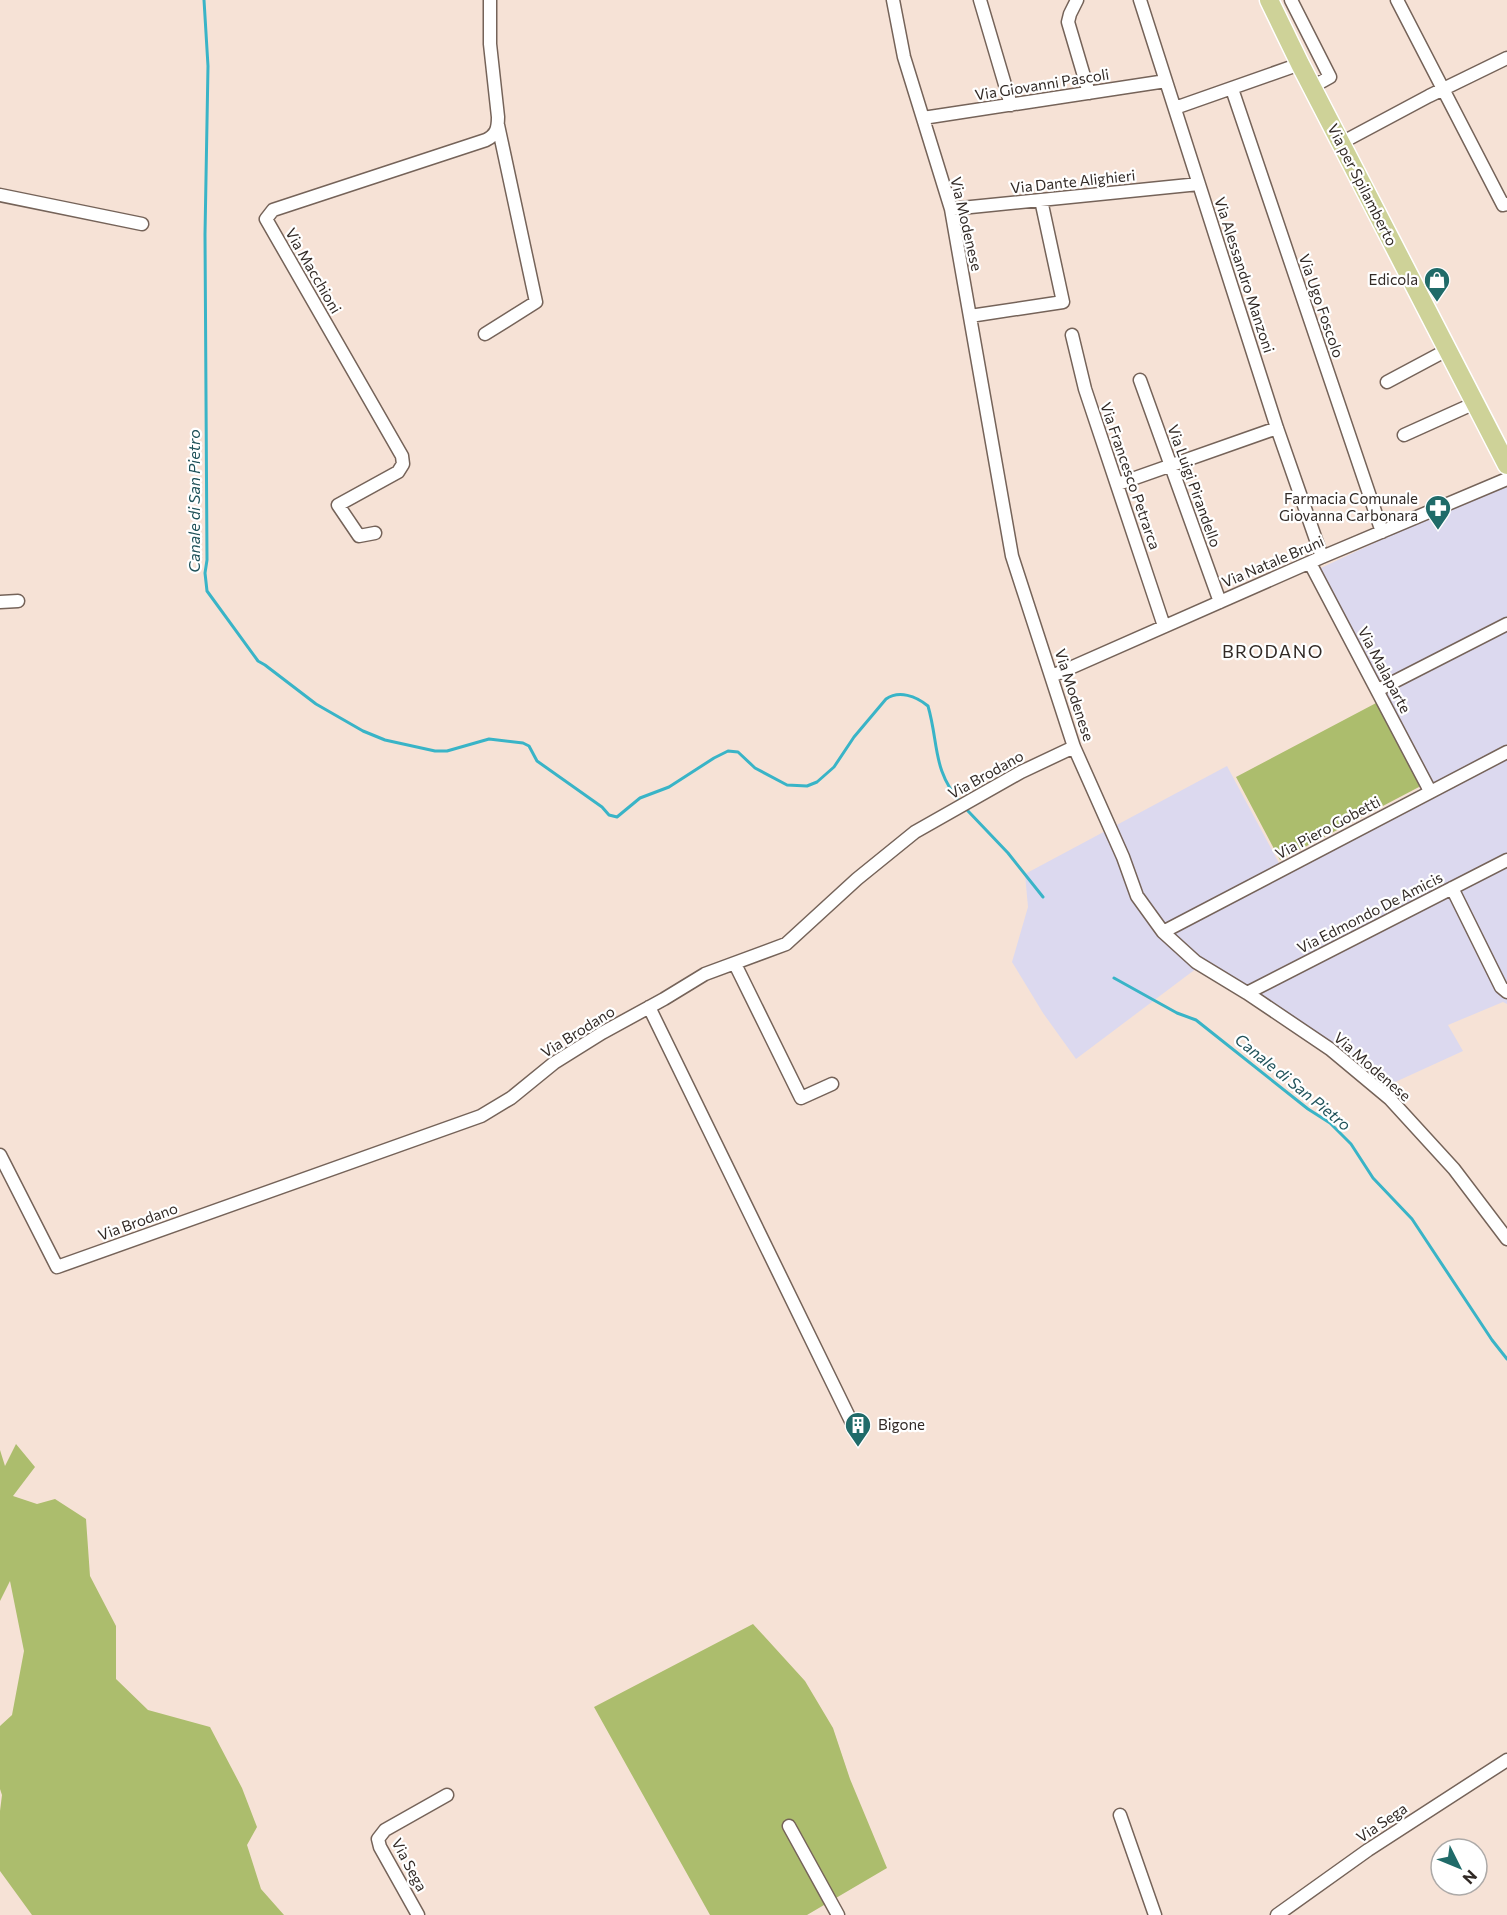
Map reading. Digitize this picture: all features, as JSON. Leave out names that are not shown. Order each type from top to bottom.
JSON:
[{"type":"main road","name":"Via per Spilamberto","points":[[1269,0],[1507,465]]},
{"type":"street","points":[[485,334],[536,302],[498,124],[489,38],[490,0]]},
{"type":"street","name":"Via Modenese","points":[[893,0],[902,49],[951,209],[1012,556],[1074,747],[1123,857],[1137,896],[1163,932],[1196,962],[1330,1049],[1390,1099],[1454,1169],[1507,1239]]},
{"type":"street","points":[[980,0],[1011,105]]},
{"type":"street","points":[[1077,0],[1068,22],[1089,93]]},
{"type":"street","points":[[1291,0],[1330,77],[1312,87]]},
{"type":"street","points":[[1397,0],[1505,205]]},
{"type":"street","name":"Via Alessandro Manzoni","points":[[1139,2],[1277,428],[1316,560]]},
{"type":"street","points":[[1341,143],[1507,58]]},
{"type":"street","points":[[1175,108],[1232,90],[1300,64]]},
{"type":"street","name":"Via Giovanni Pascoli","points":[[923,118],[1166,81]]},
{"type":"street","name":"Via Ugo Foscolo","points":[[1232,90],[1382,532]]},
{"type":"street","name":"Via Macchioni","points":[[375,533],[359,536],[338,506],[398,472],[403,464],[402,456],[266,219],[273,210],[486,140],[495,134],[498,124]]},
{"type":"street","name":"Via Dante Alighieri","points":[[951,209],[1199,184]]},
{"type":"street","points":[[0,195],[142,224]]},
{"type":"street","points":[[969,316],[1063,302],[1041,200]]},
{"type":"street","name":"Via Francesco Petrarca","points":[[1072,335],[1084,389],[1118,484],[1164,626]]},
{"type":"street","points":[[1387,382],[1447,350]]},
{"type":"street","name":"Via Luigi Pirandello","points":[[1140,380],[1220,602]]},
{"type":"street","points":[[1404,435],[1475,403]]},
{"type":"street","points":[[1118,484],[1277,428]]},
{"type":"street","name":"Via Natale Bruni","points":[[1052,676],[1507,479]]},
{"type":"street","name":"Via Malaparte","points":[[1316,560],[1378,690],[1430,791]]},
{"type":"street","points":[[0,602],[18,601]]},
{"type":"street","points":[[1378,690],[1507,624]]},
{"type":"street","name":"Via Brodano","points":[[0,1155],[57,1267],[482,1116],[512,1098],[554,1064],[602,1033],[705,974],[786,944],[857,879],[915,832],[1021,772],[1074,747]]},
{"type":"street","name":"Via Piero Gobetti","points":[[1163,932],[1507,752]]},
{"type":"street","name":"Via Edmondo De Amicis","points":[[1247,993],[1507,860]]},
{"type":"street","points":[[1452,888],[1501,987],[1507,992]]},
{"type":"street","points":[[735,964],[801,1098],[832,1084]]},
{"type":"street","points":[[650,1007],[851,1421]]},
{"type":"street","name":"Via Sega","points":[[1276,1915],[1368,1851],[1507,1760]]},
{"type":"street","name":"Via Sega","points":[[418,1915],[380,1847],[378,1839],[385,1830],[447,1795]]},
{"type":"street","points":[[1120,1815],[1155,1915]]},
{"type":"street","points":[[789,1826],[838,1915]]},
{"type":"shaded area","points":[[1507,481],[1507,1004],[1503,1002],[1448,1025],[1463,1051],[1380,1089],[1201,965],[1076,1059],[1043,1013],[1012,962],[1028,907],[1025,874],[1227,766],[1279,863],[1424,787],[1310,573]]},
{"type":"green space","points":[[1378,702],[1420,783],[1419,787],[1280,860],[1236,777]]},
{"type":"green space","points":[[16,1444],[35,1467],[13,1496],[37,1504],[55,1499],[86,1519],[90,1576],[116,1626],[116,1679],[148,1710],[210,1727],[242,1788],[257,1827],[247,1845],[261,1889],[284,1915],[32,1915],[0,1871],[2,1795],[0,1789],[0,1726],[12,1715],[24,1651],[10,1581],[0,1601],[0,1450],[5,1466]]},
{"type":"green space","points":[[753,1624],[805,1681],[833,1728],[850,1779],[887,1868],[807,1915],[710,1915],[594,1707]]},
{"type":"waterway","name":"Canale di San Pietro","points":[[204,0],[208,66],[205,234],[207,560],[205,573],[207,591],[258,661],[316,704],[363,731],[385,740],[435,751],[447,751],[489,739],[523,743],[529,746],[537,761],[602,807],[609,815],[617,817],[640,798],[669,787],[728,751],[738,752],[755,768],[787,785],[807,786],[817,782],[834,767],[854,737],[886,699],[896,695],[907,695],[928,706],[941,768],[945,779],[961,803]]},
{"type":"waterway","name":"Canale di San Pietro","points":[[968,811],[1008,853],[1043,897]]},
{"type":"waterway","name":"Canale di San Pietro","points":[[1114,978],[1177,1013],[1196,1020],[1308,1109],[1330,1123],[1351,1144],[1373,1178],[1412,1219],[1507,1359]]},
{"type":"place","name":"Edicola","points":[[1437,303]]},
{"type":"place","name":"Farmacia Comunale Giovanna Carbonara","points":[[1438,531]]},
{"type":"place","name":"Bigone","points":[[858,1448]]},
{"type":"district","name":"BRODANO","points":[[1273,652]]}]
